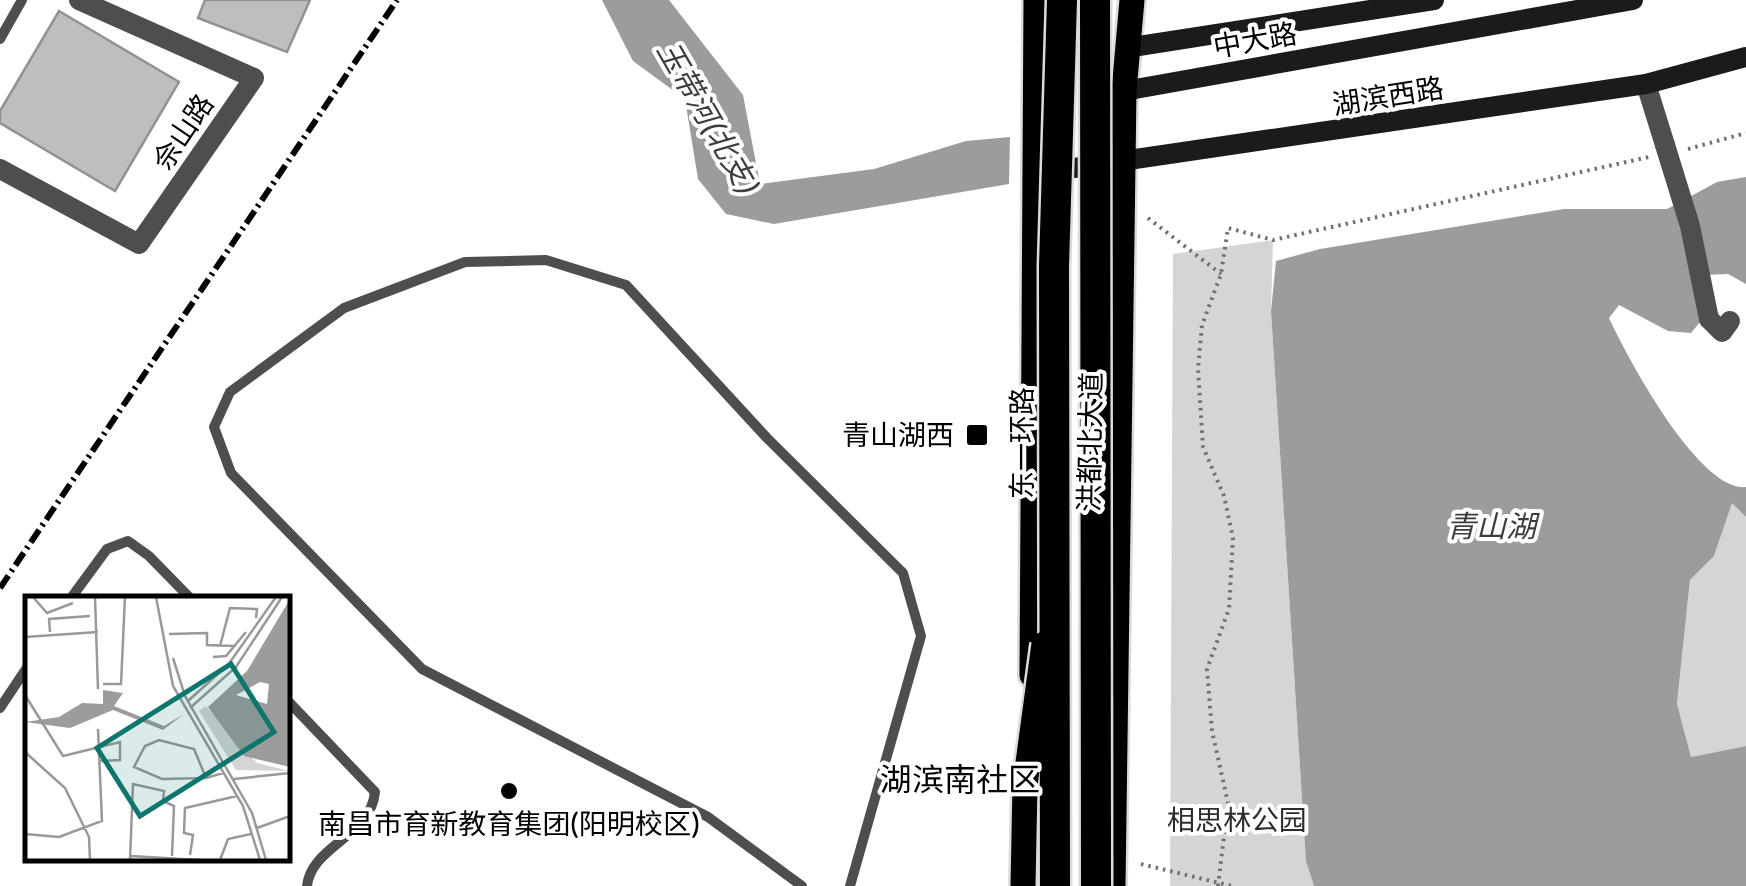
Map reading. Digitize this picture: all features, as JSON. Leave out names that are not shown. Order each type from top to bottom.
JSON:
[{"type":"highway","name":"东一环路","points":[[1055,886],[1054,266],[1062,0]]},
{"type":"highway","points":[[1095,0],[1096,886]]},
{"type":"main road","name":"洪都北大道","points":[[1032,886],[1036,0]]},
{"type":"main road","name":"洪都北大道","points":[[1112,886],[1124,91],[1132,0]]},
{"type":"main road","name":"中大路","points":[[1126,48],[1434,0]]},
{"type":"main road","name":"中大路","points":[[1124,91],[1633,0]]},
{"type":"main road","name":"湖滨西路","points":[[1035,174],[1646,84],[1746,57]]},
{"type":"main road","points":[[1023,886],[1025,784],[1055,555]]},
{"type":"street","name":"佘山路","points":[[0,169],[140,244],[254,78],[78,0]]},
{"type":"street","points":[[1646,84],[1720,320]]},
{"type":"lane","points":[[0,39],[22,0]]},
{"type":"lane","points":[[802,886],[708,817],[422,669],[231,474],[214,427],[230,392],[344,308],[465,262],[546,260],[626,284],[767,438],[903,573],[920,636],[850,886]]},
{"type":"lane","points":[[73,596],[107,549],[128,541],[150,556],[188,596]]},
{"type":"lane","points":[[0,708],[25,670]]},
{"type":"lane","points":[[290,703],[374,792],[373,808],[366,820],[309,871],[307,886]]},
{"type":"path","points":[[1219,884],[1228,804],[1212,730],[1207,670],[1229,608],[1233,538],[1224,496],[1203,448],[1198,368],[1202,325],[1222,274],[1228,228],[1274,240],[1746,133]]},
{"type":"path","points":[[1148,218],[1222,274]]},
{"type":"path","points":[[1141,864],[1232,886]]},
{"type":"green space","name":"相思林公园","points":[[1273,240],[1271,311],[1306,860],[1314,886],[1170,886],[1173,254]]},
{"type":"green space","points":[[1732,502],[1746,517],[1746,746],[1691,757],[1677,705],[1690,580],[1714,556]]},
{"type":"water","name":"玉带河(北支)","points":[[602,0],[669,0],[743,95],[760,184],[874,169],[966,141],[1010,137],[1009,184],[774,224],[726,214],[698,179],[685,99],[633,61]]},
{"type":"water","name":"青山湖","points":[[1746,177],[1746,284],[1728,274],[1703,275],[1700,322],[1691,333],[1668,331],[1619,305],[1609,318],[1648,390],[1687,446],[1727,483],[1746,487],[1746,517],[1732,503],[1714,556],[1690,580],[1677,704],[1691,757],[1746,746],[1746,886],[1314,886],[1306,861],[1271,311],[1276,261],[1320,249],[1564,209],[1667,209],[1717,182]]},
{"type":"building","points":[[205,0],[310,0],[287,52],[198,18]]},
{"type":"building","points":[[59,11],[179,82],[115,191],[0,123],[0,111]]},
{"type":"railway","points":[[0,588],[397,0]]},
{"type":"place","name":"青山湖西","points":[[977,435]]},
{"type":"place","name":"南昌市育新教育集团(阳明校区)","points":[[509,791]]},
{"type":"district","name":"湖滨南社区","points":[[960,780]]}]
